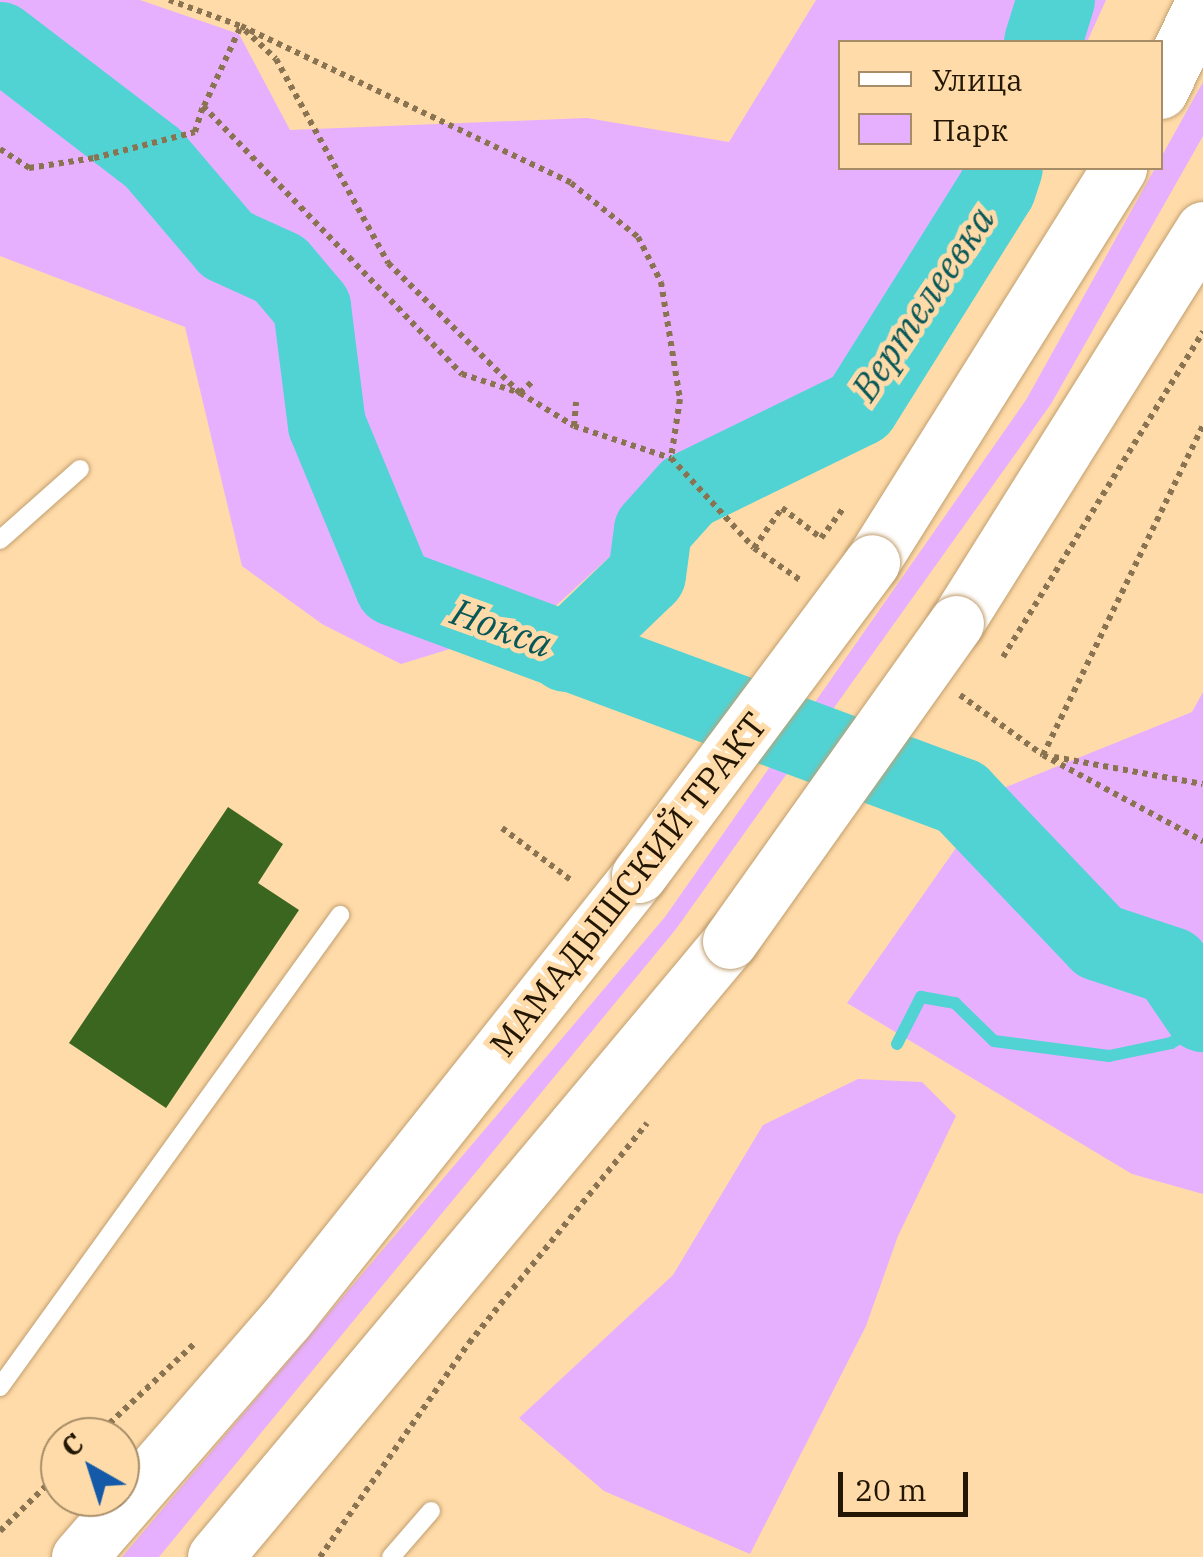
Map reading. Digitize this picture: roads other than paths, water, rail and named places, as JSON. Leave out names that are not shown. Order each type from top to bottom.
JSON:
[{"type":"main road","points":[[1163,85],[1203,4]]},
{"type":"main road","name":"МАМАДЫШСКИЙ ТРАКТ","points":[[79,1557],[286,1319],[639,875],[872,562],[1118,170]]},
{"type":"main road","points":[[215,1557],[730,941],[956,623],[1203,229]]},
{"type":"lane","points":[[0,540],[80,469]]},
{"type":"lane","points":[[0,1388],[340,915]]},
{"type":"lane","points":[[391,1557],[431,1511]]},
{"type":"waterway","name":"Вертелеевка","points":[[1044,40],[1056,0]]},
{"type":"waterway","name":"Нокса","points":[[0,41],[153,158],[227,245],[280,269],[312,307],[327,425],[394,587],[961,797],[1099,942],[1171,966],[1203,1013]]},
{"type":"waterway","name":"Вертелеевка","points":[[566,653],[647,575],[653,530],[688,491],[860,407],[997,189],[1003,170]]},
{"type":"waterway","points":[[897,1044],[921,997],[955,1003],[994,1041],[1109,1056],[1171,1043],[1203,1024]]}]
